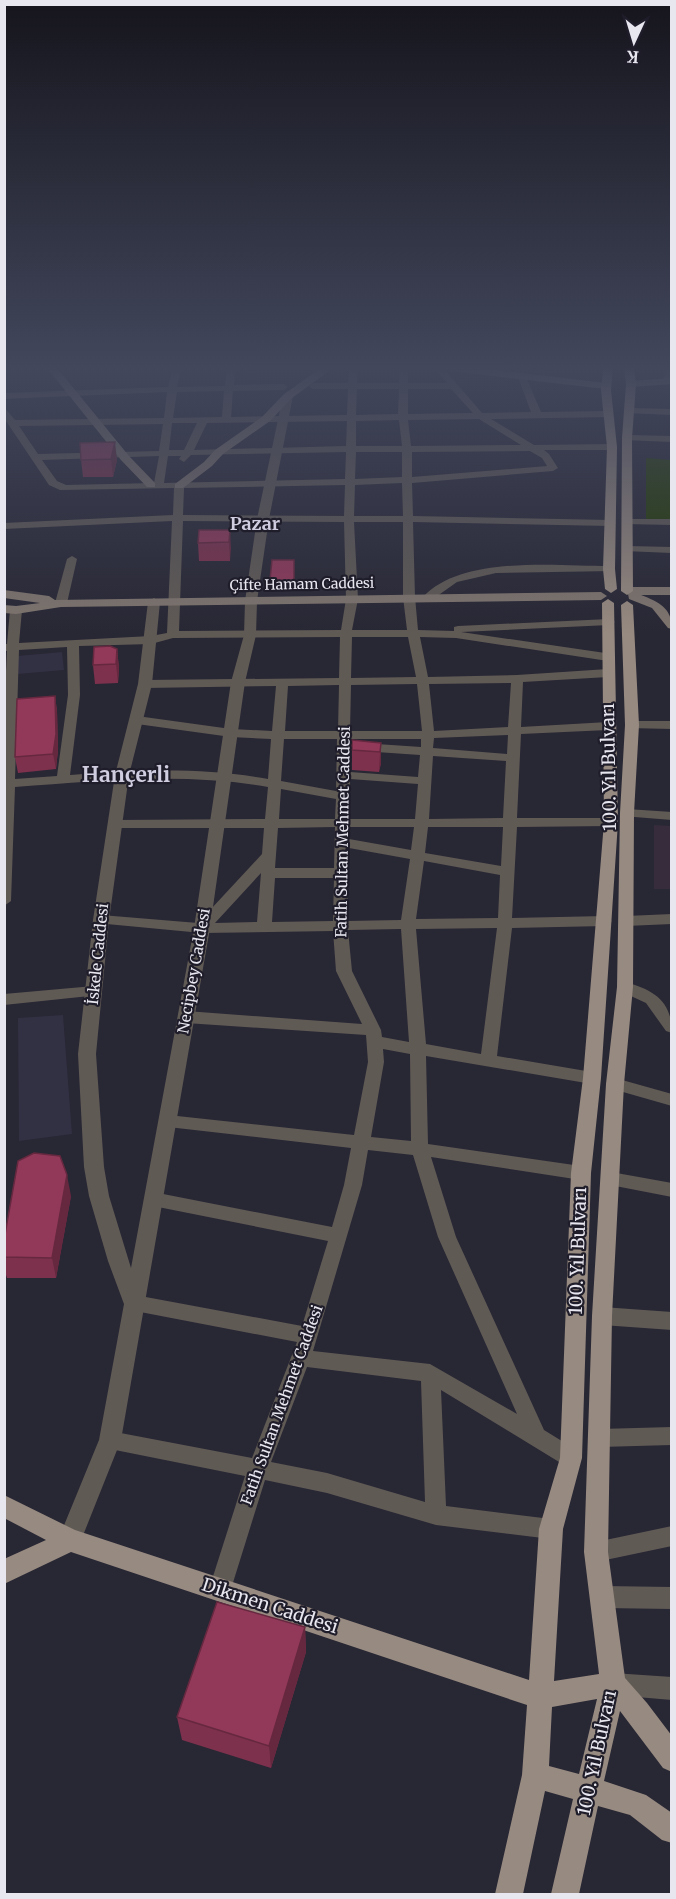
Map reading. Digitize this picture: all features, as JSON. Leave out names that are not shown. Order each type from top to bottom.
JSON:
[{"type":"main road","points":[[125,457],[154,485]]},
{"type":"main road","points":[[179,486],[215,457]]},
{"type":"main road","name":"100. Yıl Bulvarı","points":[[509,1894],[535,1775],[551,1528],[571,1458],[581,1173],[592,1078],[605,921],[632,724],[617,600],[609,569],[612,457]]},
{"type":"main road","name":"100. Yıl Bulvarı","points":[[565,1894],[613,1684],[596,1552],[602,1316],[615,1084],[625,987],[626,921],[619,817],[608,726],[608,665],[617,600],[628,549],[627,457]]},
{"type":"main road","name":"Çifte Hamam Caddesi","points":[[4,594],[17,606],[62,603],[409,597],[617,600],[672,591]]},
{"type":"main road","points":[[617,600],[656,605],[672,625]]},
{"type":"main road","name":"Dikmen Caddesi","points":[[4,1506],[70,1540],[539,1696]]},
{"type":"main road","points":[[4,1572],[70,1540]]},
{"type":"main road","points":[[539,1696],[613,1684],[638,1712],[672,1759]]},
{"type":"main road","points":[[535,1775],[637,1804],[672,1830]]},
{"type":"street","points":[[48,457],[37,457],[53,483],[64,488],[350,483],[553,468],[546,457]]},
{"type":"street","points":[[154,485],[164,457]]},
{"type":"street","points":[[190,457],[208,464]]},
{"type":"street","name":"Necipbey Caddesi","points":[[70,1540],[110,1440],[202,928],[238,682],[250,634],[251,601],[275,457]]},
{"type":"street","name":"Fatih Sultan Mehmet Caddesi","points":[[219,1589],[258,1469],[309,1336],[353,1185],[376,1062],[374,1036],[344,971],[340,925],[346,633],[352,599],[349,519],[351,457]]},
{"type":"street","points":[[407,457],[409,597],[413,633],[423,680],[427,735],[422,822],[408,924],[418,1049],[420,1149],[447,1237],[537,1437]]},
{"type":"street","points":[[173,635],[179,486]]},
{"type":"street","points":[[4,526],[153,518],[611,523]]},
{"type":"street","points":[[629,522],[672,522]]},
{"type":"street","points":[[628,549],[672,550]]},
{"type":"street","points":[[62,603],[72,559]]},
{"type":"street","points":[[429,597],[453,580],[496,570],[609,569]]},
{"type":"street","points":[[413,633],[617,600]]},
{"type":"street","name":"İskele Caddesi","points":[[135,1303],[118,1261],[99,1196],[94,1167],[87,1053],[101,920],[122,775],[145,684],[154,602]]},
{"type":"street","points":[[4,901],[9,800],[6,784],[9,648],[17,606]]},
{"type":"street","points":[[9,648],[151,640],[173,635],[413,633],[456,636],[608,665]]},
{"type":"street","points":[[63,779],[74,695],[74,643]]},
{"type":"street","points":[[145,684],[517,679],[608,665]]},
{"type":"street","points":[[488,1060],[506,921],[517,679]]},
{"type":"street","points":[[264,927],[282,681]]},
{"type":"street","points":[[137,720],[231,733],[344,740],[426,752],[513,758]]},
{"type":"street","points":[[632,724],[672,725]]},
{"type":"street","points":[[344,740],[608,726]]},
{"type":"street","points":[[6,784],[122,775],[225,774],[343,796]]},
{"type":"street","points":[[344,776],[425,781]]},
{"type":"street","points":[[115,824],[510,823],[672,816]]},
{"type":"street","points":[[342,842],[508,872]]},
{"type":"street","points":[[202,928],[270,854]]},
{"type":"street","points":[[268,873],[341,873]]},
{"type":"street","points":[[101,920],[202,928],[605,921]]},
{"type":"street","points":[[626,921],[672,920]]},
{"type":"street","points":[[625,987],[651,999],[672,1027]]},
{"type":"street","points":[[4,1000],[94,991]]},
{"type":"street","points":[[186,1017],[374,1036],[418,1049],[592,1078]]},
{"type":"street","points":[[615,1084],[672,1100]]},
{"type":"street","points":[[168,1121],[420,1149],[581,1173]]},
{"type":"street","points":[[611,1179],[672,1190]]},
{"type":"street","points":[[153,1199],[338,1236]]},
{"type":"street","points":[[135,1303],[309,1336]]},
{"type":"street","points":[[602,1316],[672,1321]]},
{"type":"street","points":[[302,1358],[430,1373],[571,1458]]},
{"type":"street","points":[[430,1373],[436,1515]]},
{"type":"street","points":[[600,1438],[672,1436]]},
{"type":"street","points":[[110,1440],[327,1483],[436,1515],[551,1528]]},
{"type":"street","points":[[596,1552],[672,1536]]},
{"type":"street","points":[[603,1597],[672,1598]]},
{"type":"street","points":[[613,1684],[672,1689]]},
{"type":"shaded area","points":[[62,652],[64,670],[18,674],[17,656]]},
{"type":"shaded area","points":[[654,825],[671,826],[671,889],[654,889]]},
{"type":"shaded area","points":[[63,1015],[72,1134],[19,1141],[18,1018]]},
{"type":"green space","points":[[646,458],[671,460],[671,520],[646,519]]},
{"type":"building","points":[[81,457],[112,457],[111,459],[81,460]]},
{"type":"building","points":[[199,530],[230,530],[229,542],[198,543]]},
{"type":"building","points":[[272,560],[294,560],[294,581],[270,580]]},
{"type":"building","points":[[110,646],[117,649],[116,664],[93,665],[94,647]]},
{"type":"building","points":[[55,696],[56,734],[53,754],[15,757],[17,699]]},
{"type":"building","points":[[352,740],[381,743],[380,752],[352,750]]},
{"type":"building","points":[[34,1153],[60,1156],[67,1175],[52,1258],[4,1257],[4,1240],[18,1161]]},
{"type":"building","points":[[217,1602],[305,1627],[269,1746],[177,1717]]},
{"type":"district","name":"Pazar","points":[[255,524]]},
{"type":"district","name":"Hançerli","points":[[126,775]]}]
